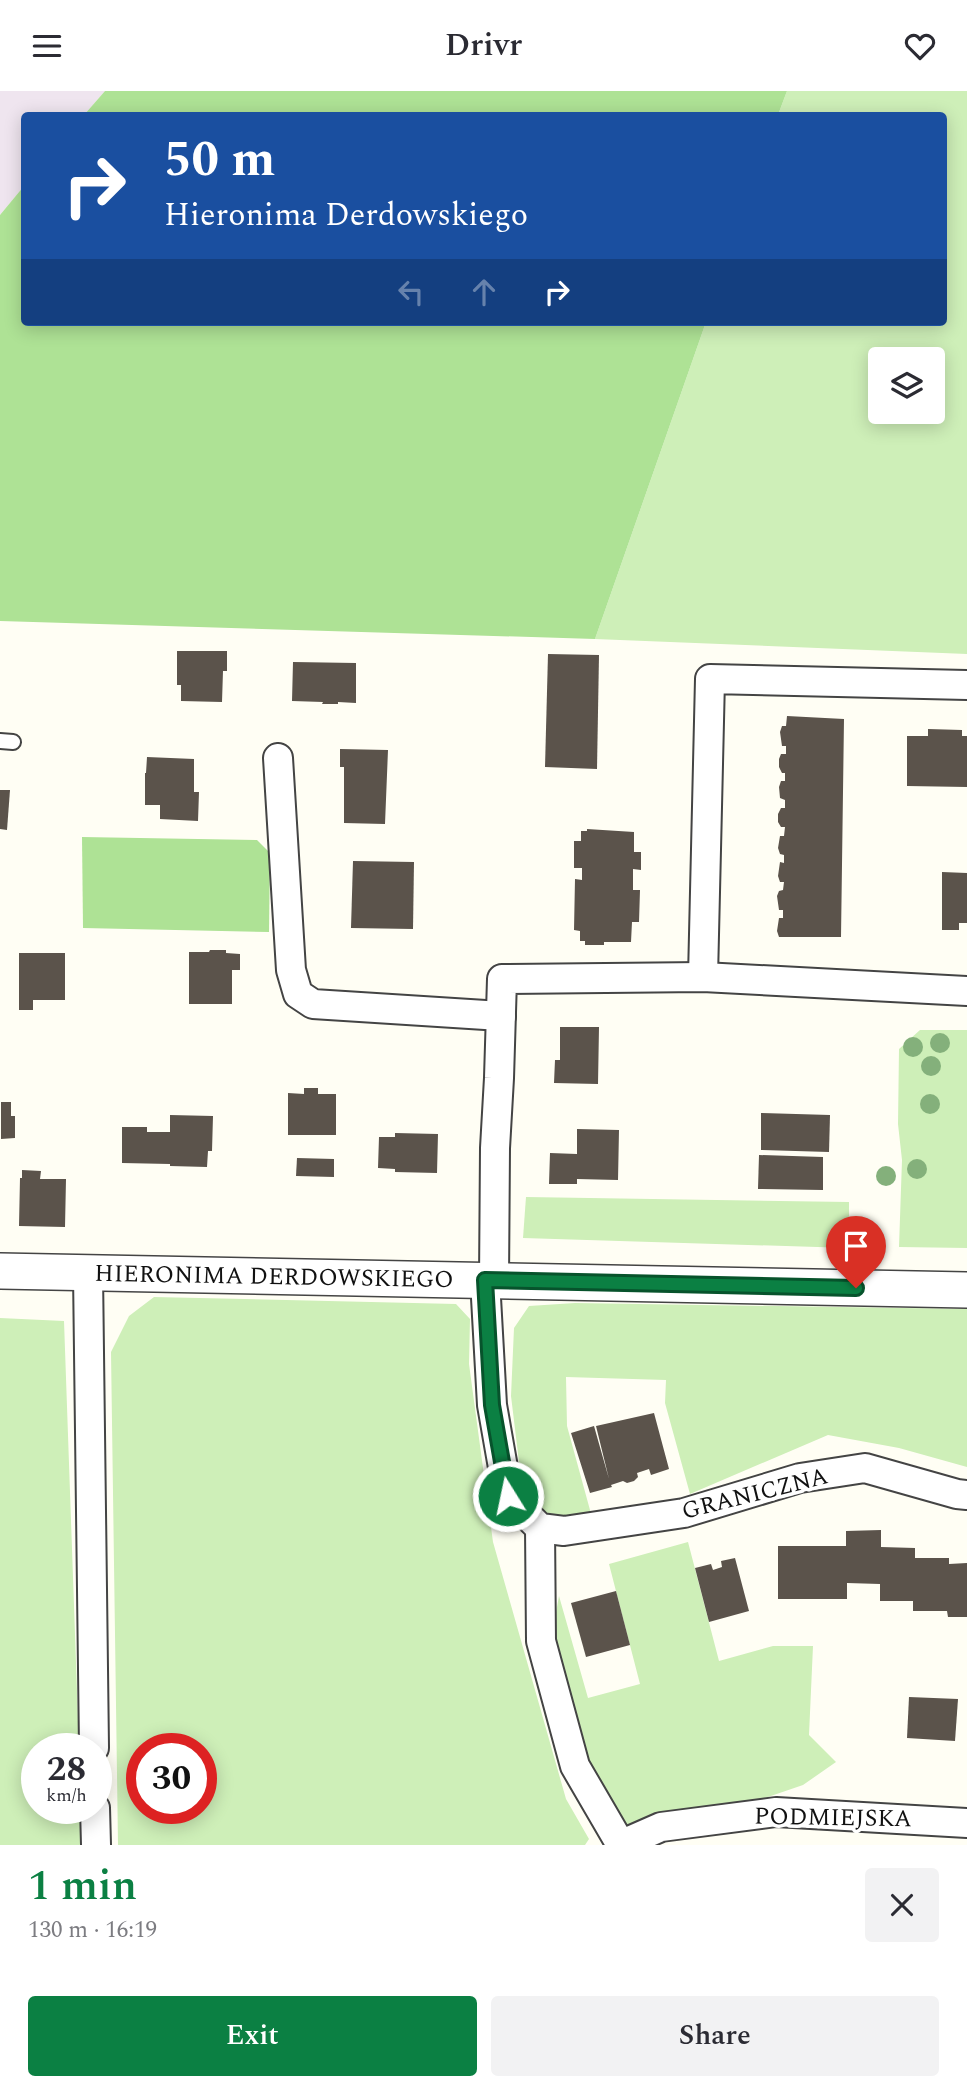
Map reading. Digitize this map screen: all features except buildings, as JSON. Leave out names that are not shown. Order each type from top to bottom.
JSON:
[{"type":"street","points":[[703,977],[710,679],[967,685]]},
{"type":"street","points":[[278,758],[291,969],[298,993],[313,1004],[501,1016]]},
{"type":"street","points":[[621,1845],[575,1766],[541,1641],[540,1528],[508,1496],[492,1405],[489,1280],[502,979],[703,977],[967,992]]},
{"type":"street","name":"HIERONIMA DERDOWSKIEGO","points":[[0,1271],[967,1290]]},
{"type":"street","points":[[88,1273],[94,1733]]},
{"type":"street","name":"GRANICZNA","points":[[540,1528],[564,1531],[684,1513],[800,1478],[864,1468],[967,1495]]},
{"type":"street","name":"PODMIEJSKA","points":[[621,1845],[661,1827],[776,1812],[967,1823]]},
{"type":"street","points":[[95,1824],[96,1845]]},
{"type":"shaded area","points":[[0,91],[105,91],[87,112],[21,112],[21,190],[0,215]]},
{"type":"green space","points":[[105,91],[787,91],[779,112],[87,112]]},
{"type":"green space","points":[[787,91],[967,91],[967,654],[595,639],[705,326],[947,326],[947,112],[779,112]]},
{"type":"green space","points":[[21,190],[21,326],[705,326],[595,639],[0,621],[0,215]]},
{"type":"green space","points":[[82,837],[257,840],[270,853],[269,932],[83,928]]},
{"type":"green space","points":[[920,1030],[967,1030],[967,1248],[899,1247],[902,1160],[898,1124],[899,1049]]},
{"type":"green space","points":[[526,1197],[849,1202],[849,1248],[523,1238]]},
{"type":"green space","points":[[154,1297],[456,1304],[470,1319],[469,1364],[493,1542],[566,1799],[589,1839],[585,1845],[118,1845],[111,1352],[129,1316]]},
{"type":"green space","points":[[575,1303],[967,1309],[967,1467],[899,1448],[828,1435],[690,1494],[665,1403],[666,1380],[566,1377],[567,1426],[593,1521],[547,1523],[524,1503],[511,1396],[514,1328],[529,1306]]},
{"type":"green space","points":[[0,1318],[64,1321],[78,1733],[21,1733],[21,1824],[81,1824],[82,1845],[0,1845]]},
{"type":"green space","points":[[688,1542],[719,1661],[773,1646],[813,1646],[809,1735],[836,1762],[803,1785],[750,1803],[637,1830],[616,1822],[586,1772],[559,1673],[553,1629],[559,1596],[588,1698],[640,1684],[609,1564]]},
{"type":"route","points":[[508,1496],[492,1405],[485,1280],[856,1288]]}]
